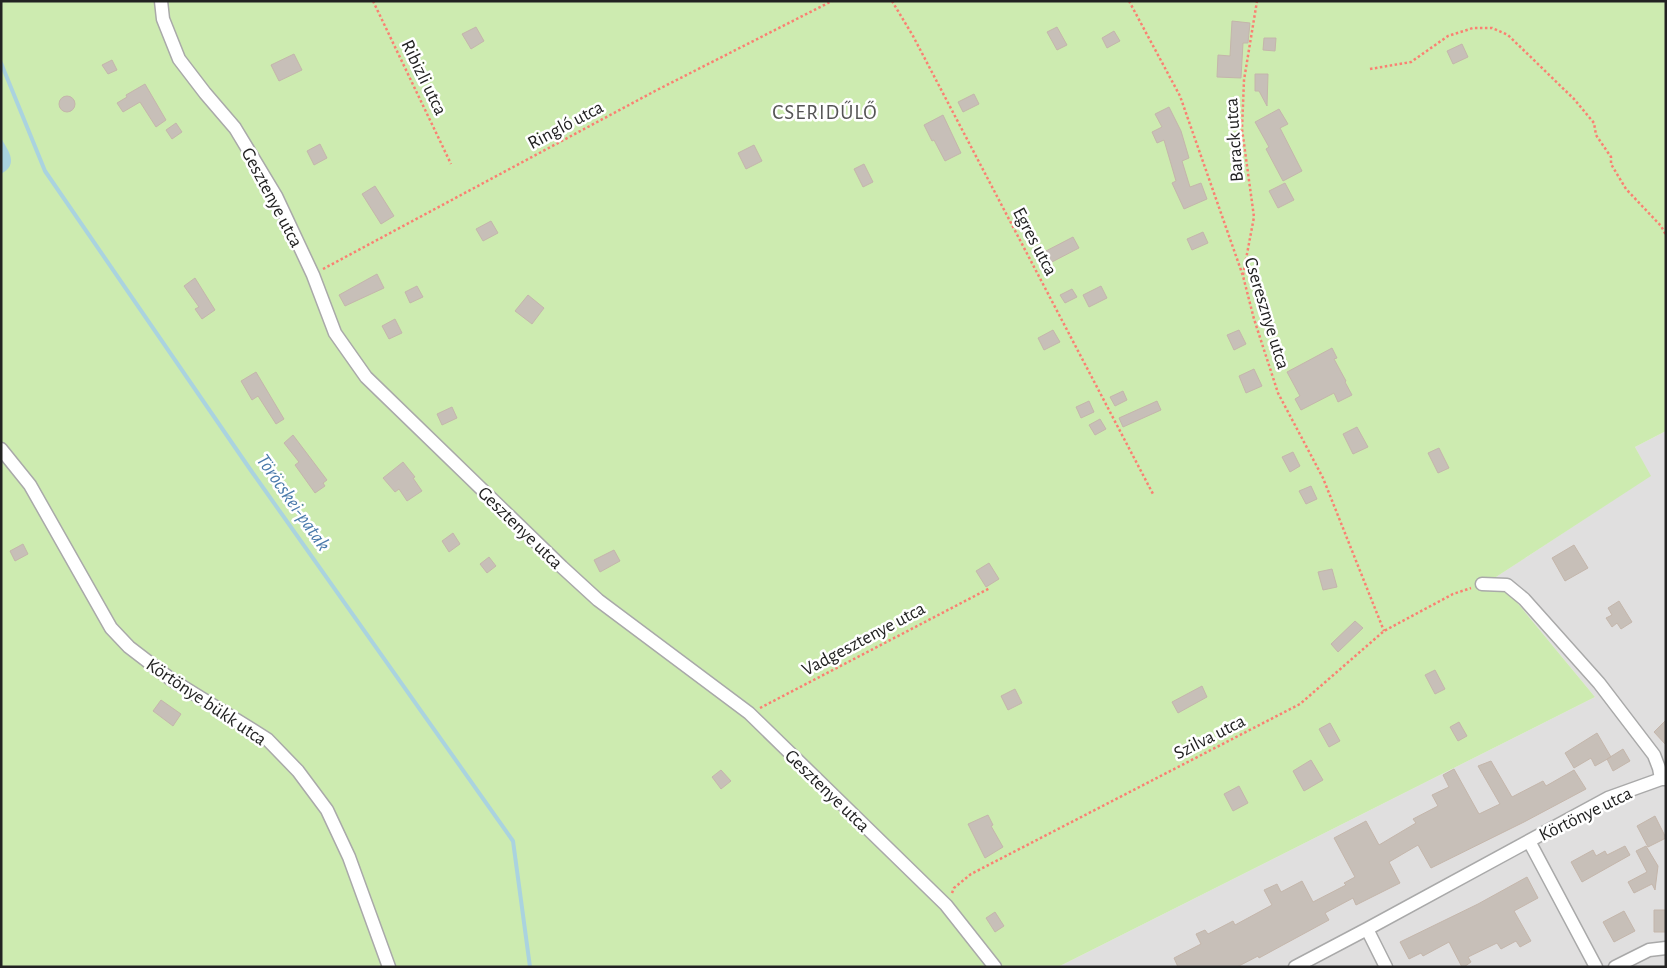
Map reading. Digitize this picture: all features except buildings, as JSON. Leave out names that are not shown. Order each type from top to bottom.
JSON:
[{"type":"street","name":"Gesztenye utca","points":[[161,1],[163,19],[179,59],[235,128],[276,196],[313,274],[335,333],[366,377],[598,600],[749,713],[946,905],[995,967]]},
{"type":"street","name":"Körtönye bükk utca","points":[[1,449],[30,485],[111,628],[128,647],[172,680],[267,739],[298,771],[327,810],[345,850],[389,967]]},
{"type":"street","name":"Körtönye utca","points":[[1295,967],[1367,930],[1608,798],[1663,779],[1654,755],[1598,683],[1524,599],[1507,585],[1482,584]]},
{"type":"street","points":[[1529,841],[1596,967]]},
{"type":"street","points":[[1367,930],[1386,967]]},
{"type":"street","points":[[1615,967],[1649,950],[1666,948]]},
{"type":"path","name":"Ribizli utca","points":[[373,1],[451,164]]},
{"type":"path","name":"Ringló utca","points":[[313,274],[655,90],[832,1]]},
{"type":"path","name":"Egres utca","points":[[892,1],[913,36],[1153,494]]},
{"type":"path","name":"Cseresznye utca","points":[[1130,1],[1180,96],[1243,276],[1254,319],[1278,393],[1323,478],[1384,631]]},
{"type":"path","name":"Barack utca","points":[[1243,276],[1254,217],[1242,129],[1244,80],[1257,1]]},
{"type":"path","points":[[1370,69],[1411,62],[1448,36],[1473,28],[1492,28],[1508,35],[1574,100],[1594,123],[1596,135],[1611,157],[1611,164],[1626,189],[1661,226],[1666,235]]},
{"type":"path","name":"Szilva utca","points":[[946,905],[954,888],[971,874],[1300,704],[1384,631],[1453,594],[1482,584]]},
{"type":"path","name":"Vadgesztenye utca","points":[[749,713],[990,588]]},
{"type":"shaded area","points":[[1666,431],[1666,967],[1058,967],[1595,697],[1496,577],[1650,476],[1635,447]]},
{"type":"green space","points":[[1,1],[1666,1],[1666,431],[1635,447],[1651,476],[1496,577],[1595,697],[1058,967],[1,967]]},
{"type":"water","points":[[1,138],[9,153],[11,162],[10,166],[1,174]]},
{"type":"waterway","name":"Töröcskei-patak","points":[[1,63],[45,171],[252,472],[513,841],[530,967]]},
{"type":"district","name":"CSERIDŰLŐ","points":[[825,112]]}]
